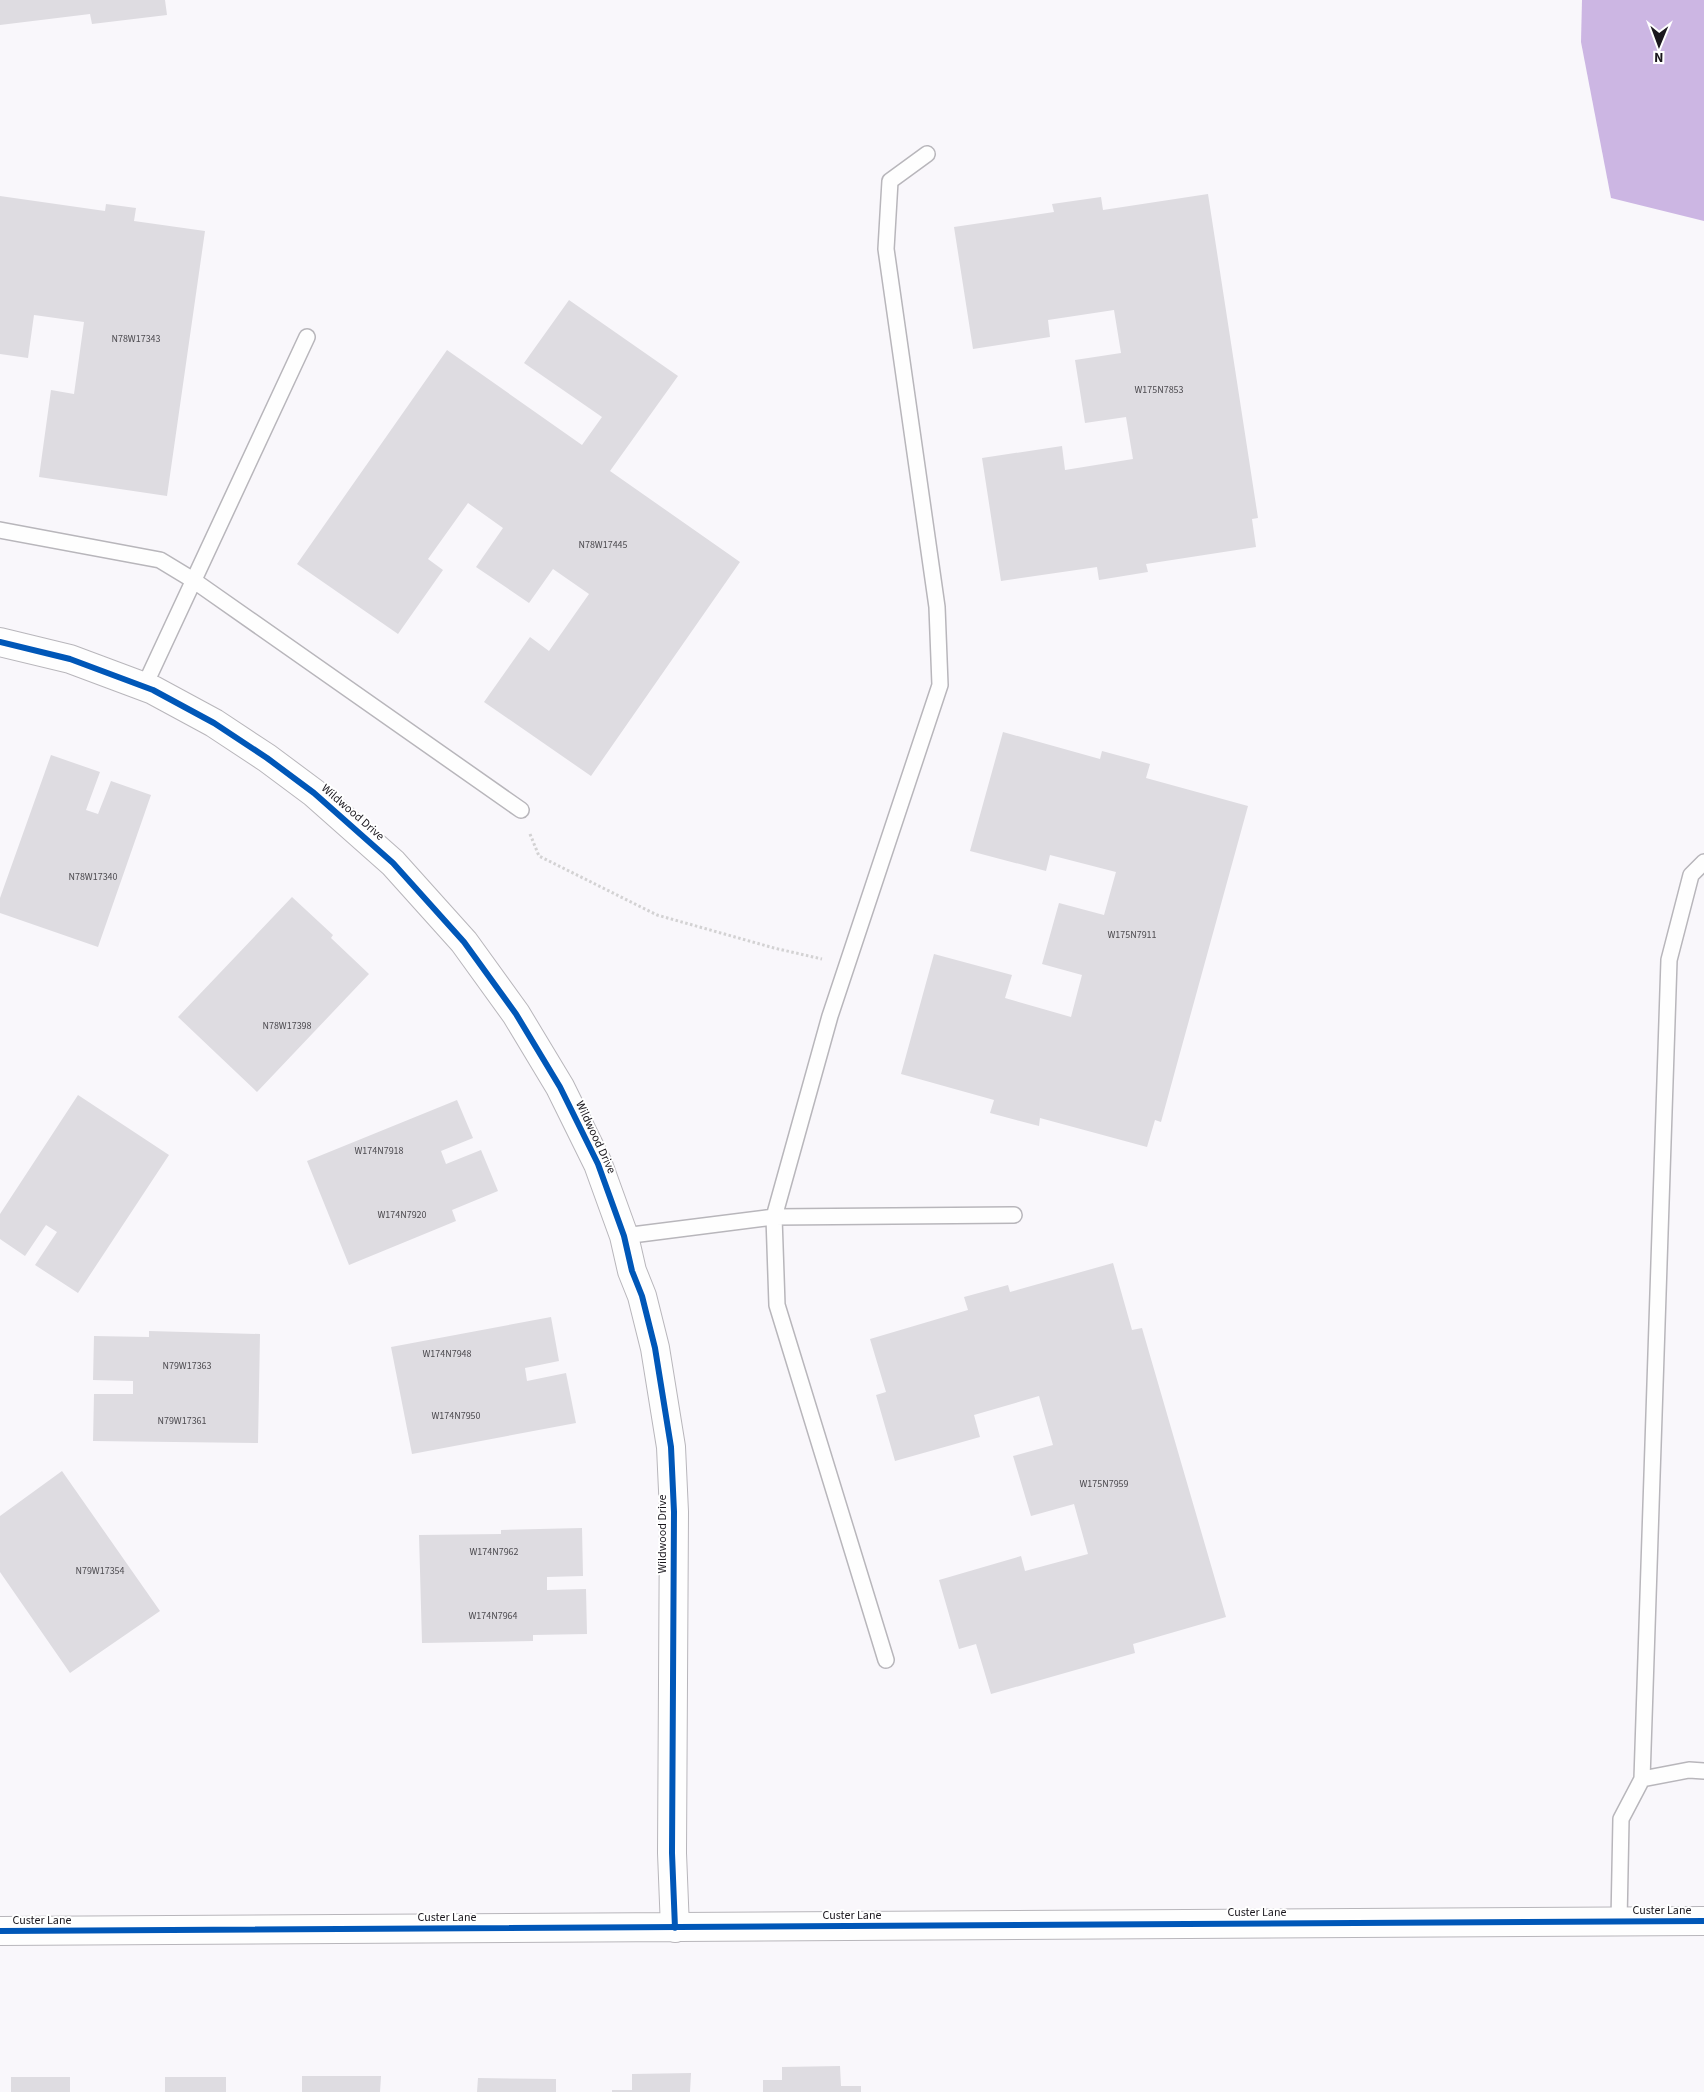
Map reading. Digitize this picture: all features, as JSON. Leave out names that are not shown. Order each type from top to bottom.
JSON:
[{"type":"street","name":"Wildwood Drive","points":[[0,642],[70,659],[144,687],[214,723],[267,758],[314,793],[393,863],[464,942],[516,1014],[560,1087],[598,1164],[624,1236],[632,1272],[642,1296],[655,1348],[671,1446],[674,1512],[672,1853],[675,1928]]},
{"type":"street","name":"Custer Lane","points":[[0,1931],[1704,1921]]},
{"type":"lane","points":[[886,1660],[776,1305],[774,1217],[830,1016],[940,685],[937,607],[886,249],[890,181],[927,154]]},
{"type":"lane","points":[[144,687],[308,337]]},
{"type":"lane","points":[[0,530],[160,560],[194,580],[521,810]]},
{"type":"lane","points":[[1620,1921],[1621,1819],[1642,1779],[1669,960],[1692,875],[1704,862]]},
{"type":"lane","points":[[624,1236],[774,1217],[1014,1214]]},
{"type":"lane","points":[[1642,1779],[1689,1770],[1704,1771]]},
{"type":"path","points":[[521,810],[539,856],[657,915],[774,948],[846,965]]},
{"type":"shaded area","points":[[1582,0],[1704,0],[1704,221],[1611,198],[1581,42]]},
{"type":"building","points":[[0,0],[165,0],[167,15],[92,24],[90,14],[0,25]]},
{"type":"building","points":[[1208,194],[1258,518],[1252,519],[1256,547],[1146,564],[1148,572],[1099,580],[1097,567],[1001,581],[982,458],[1062,446],[1065,470],[1133,459],[1126,417],[1085,423],[1075,360],[1121,353],[1114,310],[1048,320],[1050,337],[973,349],[954,227],[1054,212],[1052,204],[1101,197],[1103,210]]},
{"type":"building","points":[[0,196],[105,211],[106,204],[136,208],[134,221],[205,231],[167,496],[39,477],[51,390],[74,394],[84,322],[34,315],[28,358],[0,354]]},
{"type":"building","points":[[569,300],[678,376],[610,471],[740,562],[591,776],[484,702],[530,637],[549,651],[589,594],[553,569],[529,603],[476,567],[503,528],[468,503],[428,559],[443,570],[398,634],[297,564],[447,350],[582,445],[602,417],[524,363]]},
{"type":"building","points":[[1003,732],[1100,759],[1102,751],[1150,764],[1146,778],[1248,806],[1161,1122],[1155,1120],[1147,1147],[1040,1118],[1039,1126],[990,1113],[994,1100],[901,1074],[934,954],[1012,975],[1005,998],[1071,1017],[1082,975],[1042,964],[1059,903],[1104,915],[1116,872],[1050,855],[1046,871],[970,851]]},
{"type":"building","points":[[51,755],[100,772],[86,810],[98,814],[111,781],[151,795],[98,947],[0,913],[0,898]]},
{"type":"building","points":[[292,897],[333,935],[331,938],[369,974],[257,1092],[178,1017]]},
{"type":"building","points":[[78,1095],[169,1155],[78,1293],[35,1265],[57,1232],[46,1225],[25,1256],[0,1239],[0,1214]]},
{"type":"building","points":[[457,1100],[473,1138],[441,1151],[446,1164],[481,1150],[498,1191],[452,1210],[456,1221],[349,1265],[307,1161]]},
{"type":"building","points":[[1113,1263],[1132,1330],[1142,1328],[1226,1617],[1133,1644],[1135,1653],[991,1694],[976,1644],[959,1649],[939,1580],[1021,1556],[1025,1571],[1088,1554],[1074,1504],[1031,1516],[1013,1456],[1053,1445],[1039,1396],[974,1415],[980,1437],[895,1461],[876,1395],[886,1392],[870,1339],[968,1310],[964,1297],[1008,1285],[1010,1292]]},
{"type":"building","points":[[551,1317],[559,1361],[525,1368],[527,1381],[566,1373],[576,1423],[412,1454],[391,1347]]},
{"type":"building","points":[[149,1331],[260,1334],[258,1443],[93,1441],[94,1394],[133,1394],[133,1381],[93,1380],[94,1336],[149,1337]]},
{"type":"building","points":[[62,1471],[160,1611],[70,1673],[0,1572],[0,1516]]},
{"type":"building","points":[[582,1528],[583,1576],[547,1577],[547,1590],[586,1589],[587,1634],[533,1635],[533,1641],[422,1643],[419,1535],[501,1534],[501,1530]]},
{"type":"building","points":[[840,2066],[841,2086],[861,2086],[861,2092],[763,2092],[763,2080],[782,2080],[782,2067]]},
{"type":"building","points":[[691,2073],[690,2092],[612,2092],[612,2090],[632,2090],[632,2074]]},
{"type":"building","points":[[302,2076],[381,2076],[380,2092],[302,2092]]},
{"type":"building","points":[[11,2077],[70,2077],[70,2092],[11,2092]]},
{"type":"building","points":[[165,2077],[226,2077],[226,2092],[165,2092]]},
{"type":"building","points":[[478,2078],[556,2079],[556,2092],[477,2092]]},
{"type":"cycle path","points":[[0,642],[70,659],[153,690],[214,723],[267,758],[314,793],[393,863],[464,942],[516,1014],[560,1087],[598,1164],[624,1236],[632,1271],[642,1296],[655,1348],[671,1447],[674,1512],[672,1853],[675,1928]]},
{"type":"cycle path","points":[[0,1931],[1704,1921]]}]
